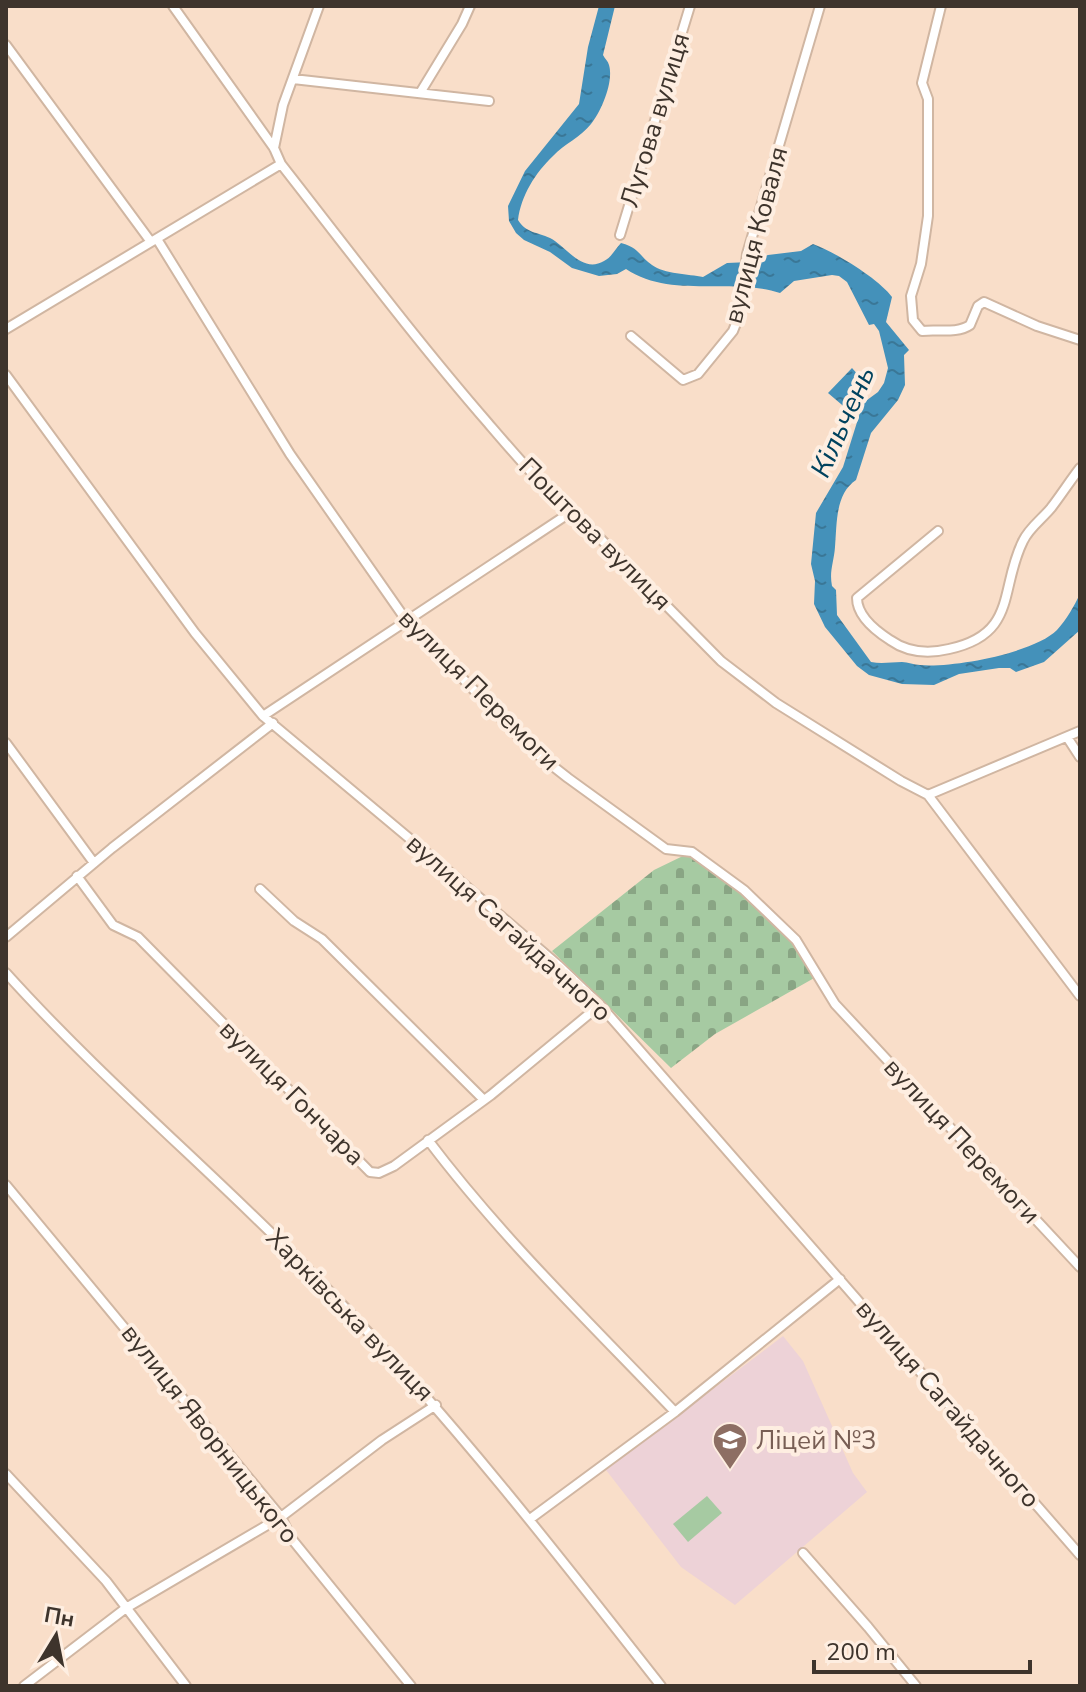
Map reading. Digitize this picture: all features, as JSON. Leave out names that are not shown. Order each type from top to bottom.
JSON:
[{"type":"street","name":"Поштова вулиця","points":[[173,6],[274,148],[281,164],[457,387],[571,512],[721,661],[776,703],[928,795],[1080,996]]},
{"type":"street","points":[[274,148],[283,105],[319,6]]},
{"type":"street","points":[[420,93],[470,6]]},
{"type":"street","name":"Лугова вулиця","points":[[620,235],[690,6]]},
{"type":"street","name":"вулиця Коваля","points":[[631,336],[683,380],[698,374],[733,331],[739,316],[747,254],[820,6]]},
{"type":"street","points":[[941,6],[922,83],[928,99],[928,216],[921,264],[911,296],[913,320],[922,331],[958,331],[970,325],[978,306],[984,302],[1037,326],[1080,340]]},
{"type":"street","name":"вулиця Перемоги","points":[[6,45],[154,240],[290,454],[406,620],[520,738],[555,768],[666,849],[692,852],[744,890],[796,940],[835,1004],[1080,1267]]},
{"type":"street","points":[[293,79],[489,101]]},
{"type":"street","points":[[6,329],[281,164]]},
{"type":"street","name":"вулиця Сагайдачного","points":[[6,375],[195,633],[263,716],[491,907],[600,1005],[1080,1555]]},
{"type":"street","points":[[938,531],[857,598],[861,612],[876,631],[895,644],[922,652],[934,652],[974,641],[993,626],[1004,608],[1022,542],[1080,468]]},
{"type":"street","points":[[263,716],[571,512]]},
{"type":"street","points":[[6,937],[77,876],[273,723]]},
{"type":"street","points":[[928,795],[1080,731]]},
{"type":"street","points":[[1067,737],[1080,757]]},
{"type":"street","points":[[6,743],[94,863]]},
{"type":"street","name":"вулиця Гончара","points":[[77,876],[113,925],[138,937],[370,1172],[387,1171],[484,1100],[600,1005]]},
{"type":"street","points":[[260,889],[294,921],[322,939],[484,1100]]},
{"type":"street","name":"Харківська вулиця","points":[[6,973],[43,1014],[273,1234],[436,1405],[661,1686]]},
{"type":"street","points":[[428,1140],[517,1245],[675,1412]]},
{"type":"street","name":"вулиця Яворницького","points":[[6,1185],[281,1517],[291,1538],[411,1686]]},
{"type":"street","points":[[530,1519],[675,1412],[840,1279]]},
{"type":"street","points":[[24,1686],[126,1608],[281,1517],[382,1440],[436,1405]]},
{"type":"street","points":[[6,1474],[106,1581],[186,1686]]},
{"type":"street","points":[[803,1553],[916,1686]]},
{"type":"shaded area","name":"Ліцей №3","points":[[783,1336],[803,1361],[853,1473],[867,1492],[735,1605],[681,1567],[606,1470]]},
{"type":"green space","points":[[687,854],[745,897],[799,946],[816,977],[715,1034],[671,1068],[552,951],[654,870]]},
{"type":"green space","points":[[707,1496],[722,1513],[688,1542],[673,1524]]},
{"type":"water","points":[[599,6],[615,6],[603,55],[610,72],[606,96],[591,124],[557,152],[535,177],[522,202],[518,220],[528,230],[550,238],[581,262],[589,264],[607,259],[621,243],[657,268],[703,277],[727,263],[750,262],[768,255],[801,251],[813,244],[877,282],[892,297],[886,322],[909,350],[904,355],[905,385],[898,400],[871,433],[856,480],[841,501],[831,576],[832,586],[836,590],[837,615],[871,662],[952,664],[1012,652],[1046,638],[1061,626],[1080,594],[1080,630],[1044,662],[1016,672],[1010,668],[999,668],[959,674],[934,685],[902,684],[869,675],[857,666],[825,627],[814,604],[815,581],[811,564],[816,513],[843,467],[863,403],[878,392],[888,368],[879,331],[874,324],[869,325],[847,282],[832,275],[794,281],[780,293],[742,287],[662,283],[626,269],[617,274],[599,276],[572,268],[516,233],[509,221],[508,206],[525,171],[579,104],[588,47]]},
{"type":"water","points":[[852,368],[860,377],[848,410],[828,393]]},
{"type":"place","name":"Ліцей №3","points":[[730,1471]]},
{"type":"water label","name":"Кільчень","points":[[843,422]]}]
